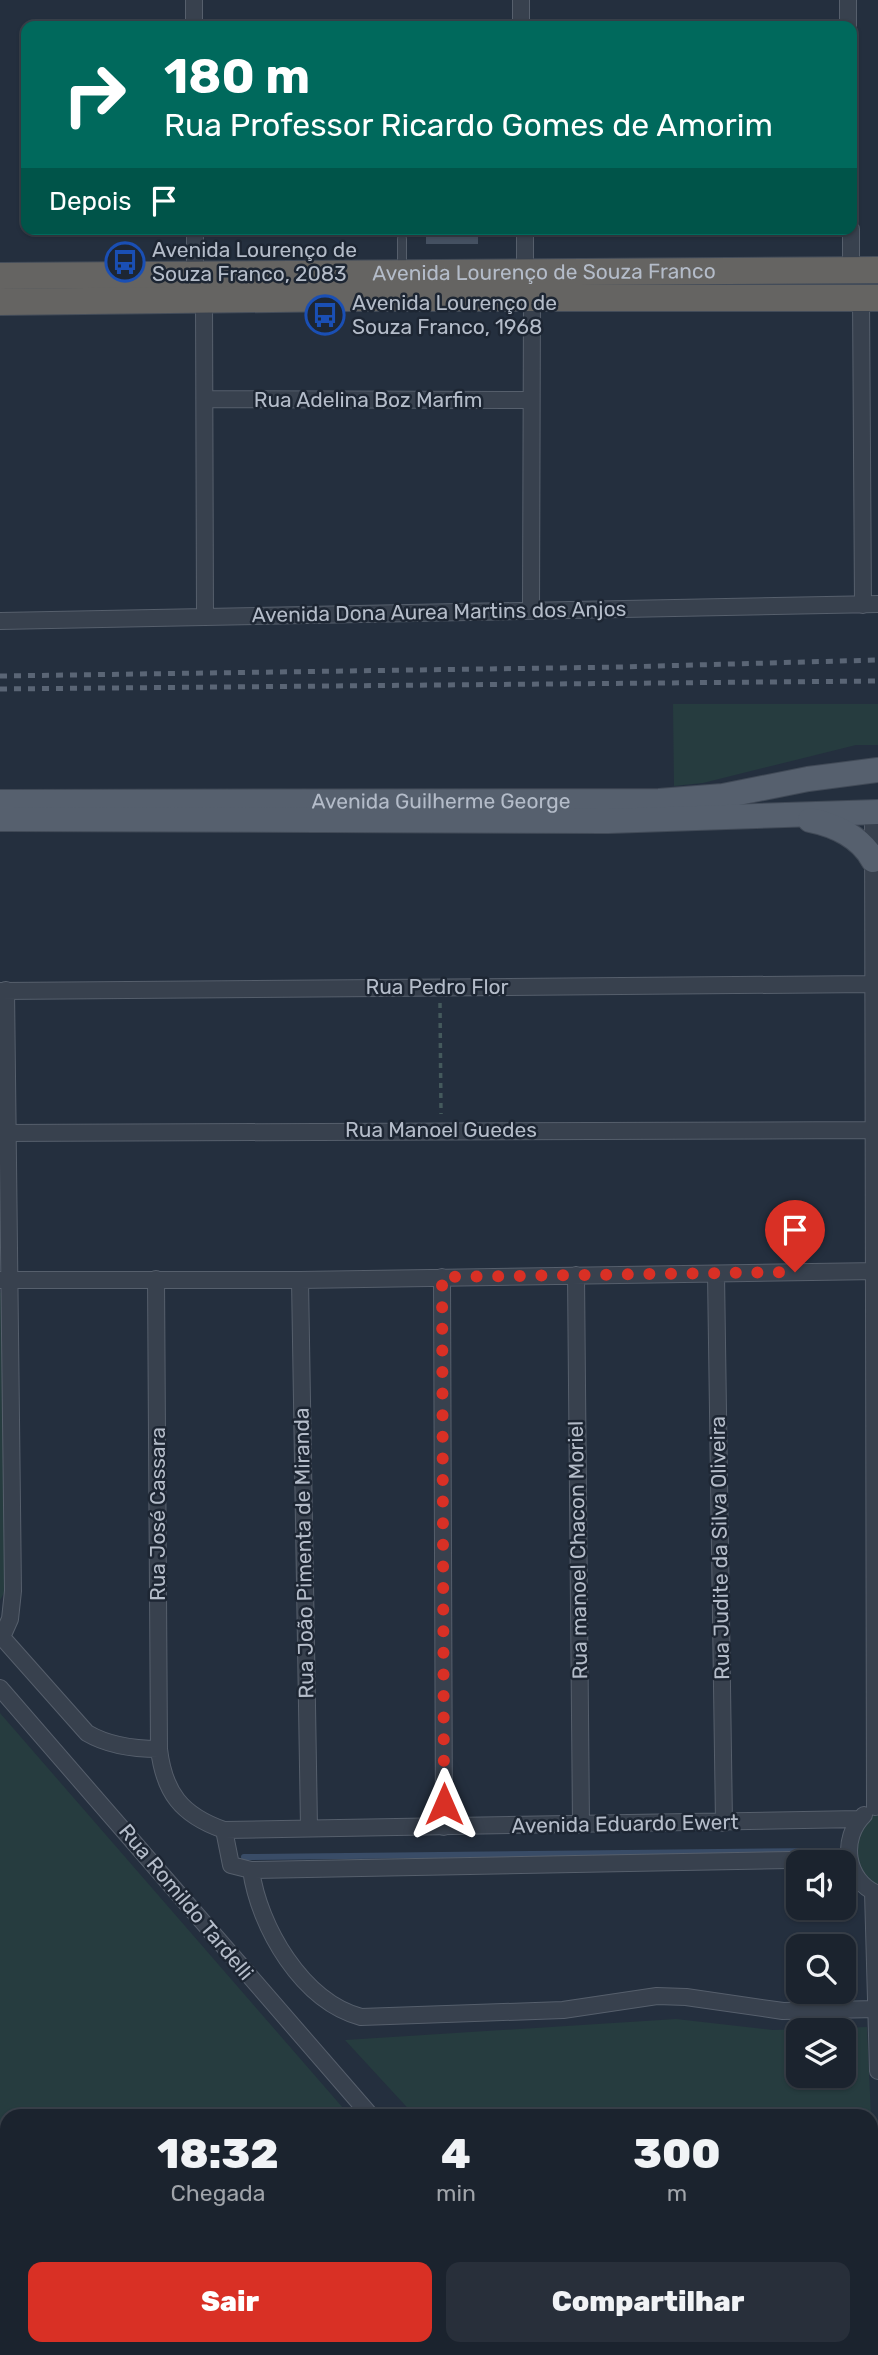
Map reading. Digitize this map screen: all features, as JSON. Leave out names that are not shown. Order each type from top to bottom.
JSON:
[{"type":"highway","name":"Avenida Lourenço de Souza Franco","points":[[0,302],[402,273],[878,271]]},
{"type":"highway","name":"Avenida Lourenço de Souza Franco","points":[[0,276],[200,287],[532,298],[869,298]]},
{"type":"main road","name":"Avenida Guilherme George","points":[[0,802],[659,801],[723,796],[808,779],[878,769]]},
{"type":"main road","points":[[876,812],[872,789],[878,782]]},
{"type":"main road","name":"Avenida Guilherme George","points":[[0,819],[608,821],[876,812]]},
{"type":"main road","points":[[792,816],[821,822],[854,838],[865,845],[876,859]]},
{"type":"street","points":[[194,0],[194,21]]},
{"type":"street","points":[[521,0],[521,21]]},
{"type":"street","points":[[848,0],[848,21]]},
{"type":"street","points":[[196,235],[205,400],[205,617]]},
{"type":"street","points":[[524,235],[525,272]]},
{"type":"street","points":[[850,235],[851,271]]},
{"type":"street","points":[[531,610],[532,298]]},
{"type":"street","points":[[869,298],[870,605]]},
{"type":"street","name":"Rua Adelina Boz Marfim","points":[[205,400],[531,400]]},
{"type":"street","name":"Avenida Dona Aurea Martins dos Anjos","points":[[0,621],[870,605]]},
{"type":"street","points":[[848,1850],[859,1819],[877,1806],[873,984],[876,812]]},
{"type":"street","name":"Rua Pedro Flor","points":[[3,990],[873,984]]},
{"type":"street","points":[[3,990],[5,1280],[13,1591],[10,1619],[1,1636],[87,1733],[100,1741],[122,1746],[159,1749]]},
{"type":"street","name":"Rua Manoel Guedes","points":[[4,1133],[874,1130]]},
{"type":"street","points":[[5,1280],[300,1280],[876,1271]]},
{"type":"street","name":"Rua Judite da Silva Oliveira","points":[[716,1274],[724,1823]]},
{"type":"street","name":"Rua manoel Chacon Moriel","points":[[576,1275],[581,1825]]},
{"type":"street","points":[[442,1277],[444,1827]]},
{"type":"street","name":"Rua José Cassara","points":[[156,1279],[159,1749],[162,1773],[168,1789],[199,1820],[224,1830]]},
{"type":"street","name":"Rua João Pimenta de Miranda","points":[[300,1280],[309,1827]]},
{"type":"street","name":"Rua Romildo Tardelli","points":[[0,1688],[365,2109]]},
{"type":"street","name":"Avenida Eduardo Ewert","points":[[224,1830],[859,1819]]},
{"type":"street","points":[[224,1830],[231,1865],[251,1870],[257,1905],[272,1937],[297,1970],[331,2004],[361,2017],[564,2010],[657,1996],[686,1997],[783,2011],[876,2009]]},
{"type":"street","name":"Avenida Eduardo Ewert","points":[[251,1870],[786,1860]]},
{"type":"street","points":[[856,1872],[862,1883],[875,1893],[878,2071]]},
{"type":"lane","points":[[402,239],[402,273]]},
{"type":"path","points":[[440,987],[441,1130]]},
{"type":"green space","points":[[673,704],[878,704],[878,745],[856,745],[703,783],[674,786]]},
{"type":"green space","points":[[0,1291],[3,1299],[7,1588],[0,1600]]},
{"type":"green space","points":[[0,1713],[344,2109],[0,2109]]},
{"type":"green space","points":[[878,1813],[878,1888],[856,1864],[859,1834],[871,1817]]},
{"type":"green space","points":[[676,2019],[786,2030],[786,2088],[856,2088],[856,2027],[867,2027],[871,2109],[409,2109],[345,2040]]},
{"type":"building","points":[[426,235],[478,235],[478,244],[426,244]]},
{"type":"waterway","points":[[244,1857],[786,1851]]},
{"type":"railway","points":[[0,676],[621,667],[878,660]]},
{"type":"railway","points":[[0,689],[878,681]]},
{"type":"place","name":"Avenida Lourenço de Souza Franco, 2083","points":[[125,262]]},
{"type":"place","name":"Avenida Lourenço de Souza Franco, 1968","points":[[325,315]]},
{"type":"route","points":[[444,1804],[442,1277],[795,1272]]}]
